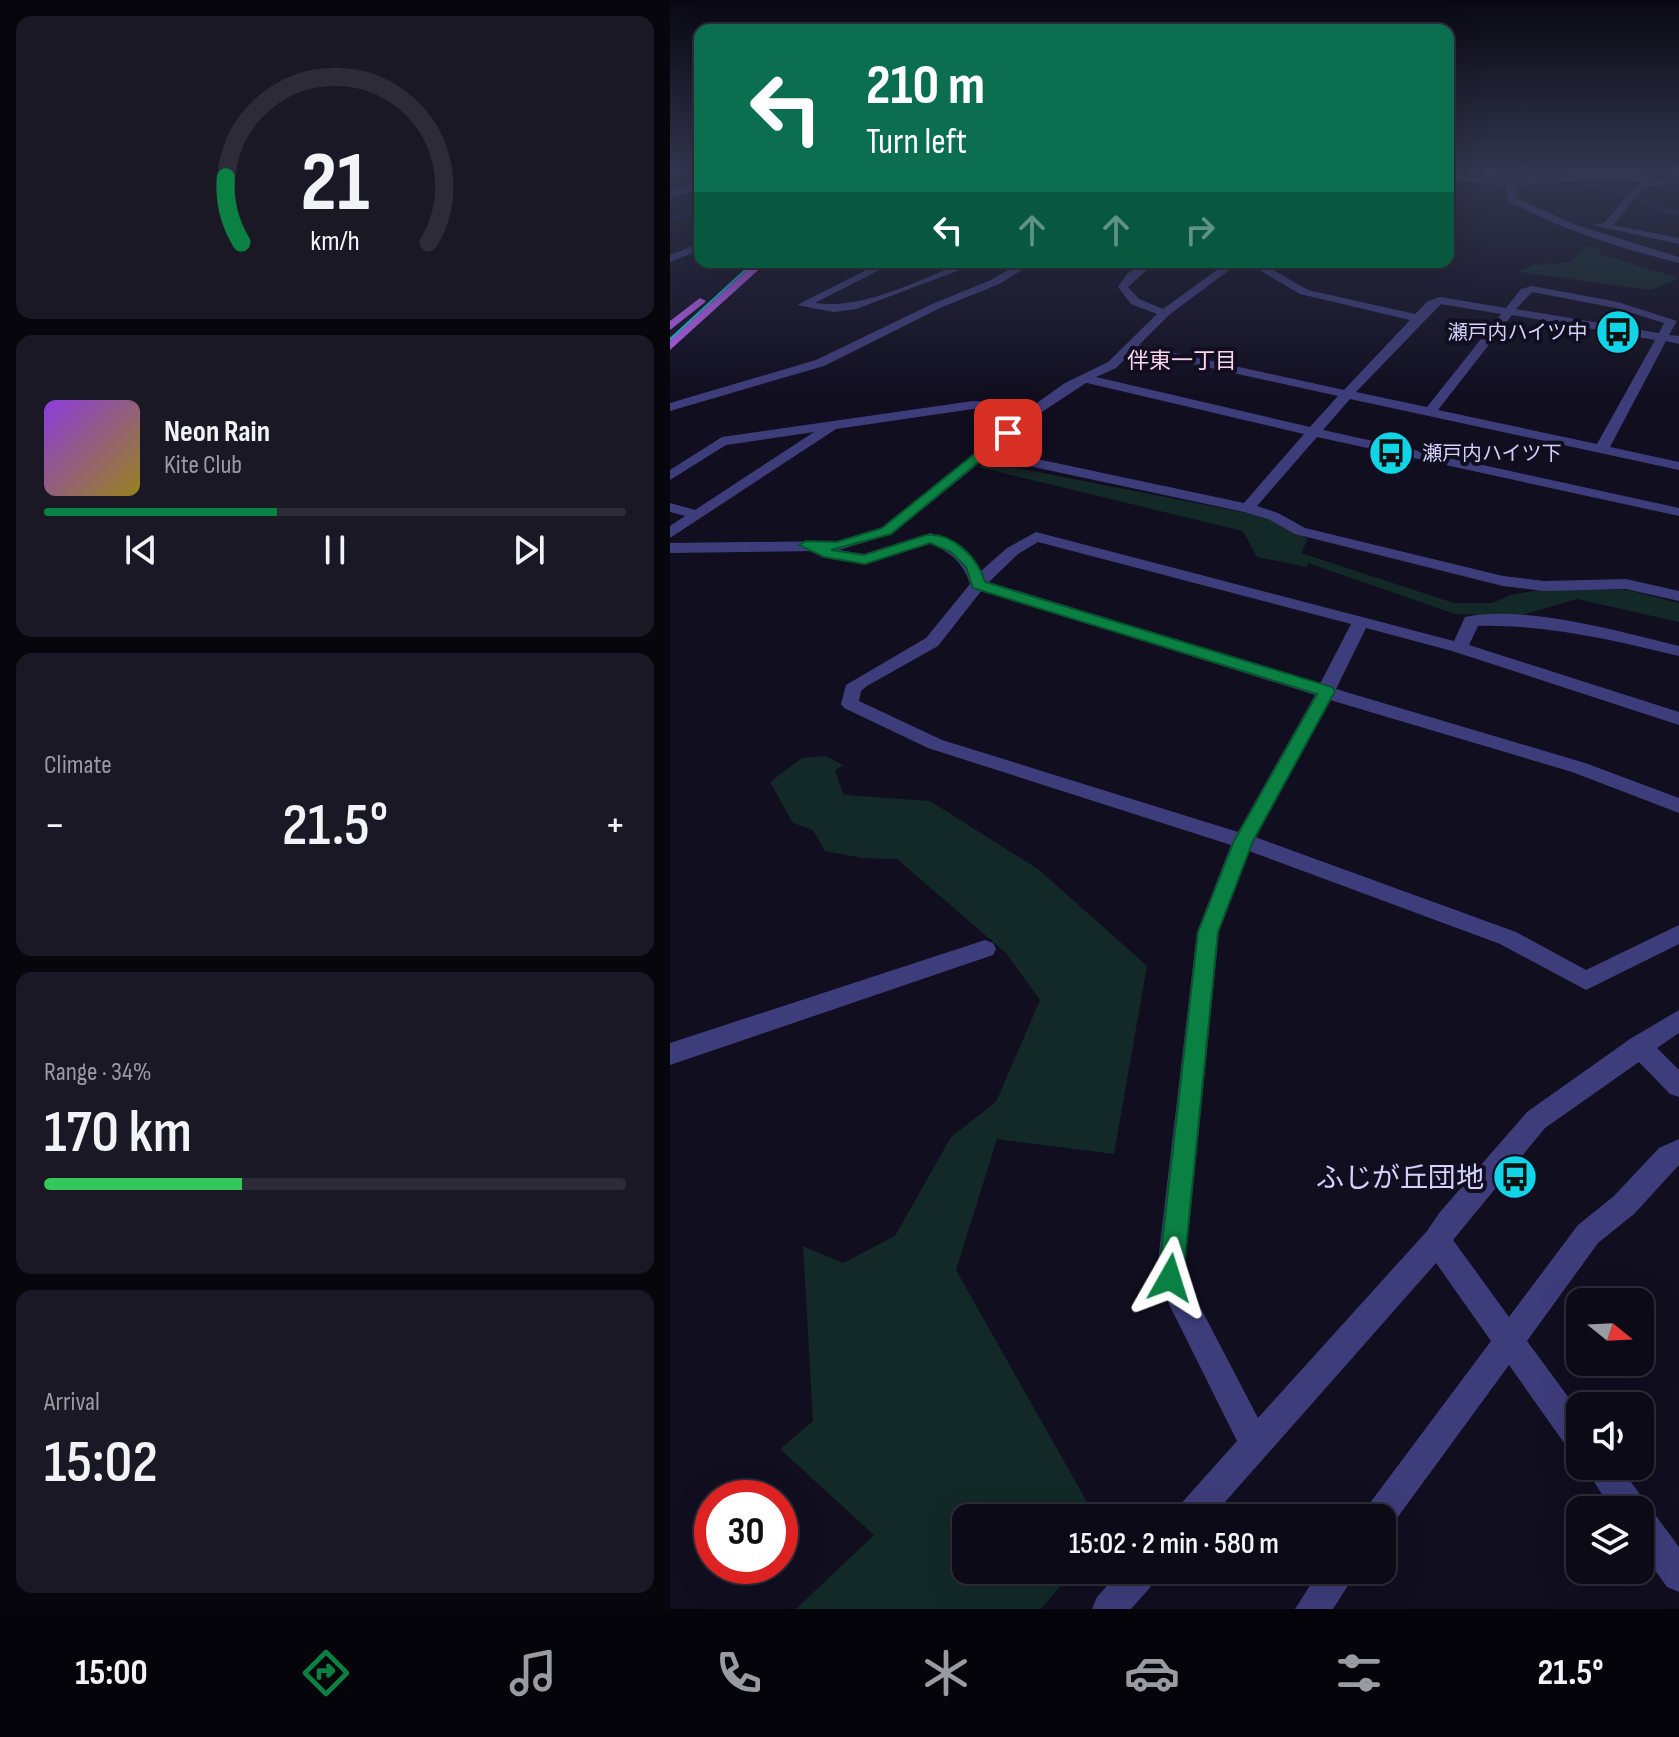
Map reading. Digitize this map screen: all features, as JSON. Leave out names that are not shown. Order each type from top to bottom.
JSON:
[{"type":"main road","points":[[670,327],[736,268]]},
{"type":"main road","points":[[670,346],[755,268]]},
{"type":"street","points":[[1631,246],[1679,260]]},
{"type":"street","points":[[670,259],[694,249]]},
{"type":"street","points":[[878,268],[803,305],[834,309],[856,306],[960,268]]},
{"type":"street","points":[[670,407],[820,363],[1020,268]]},
{"type":"street","points":[[1142,268],[1123,287],[1137,304],[1165,313]]},
{"type":"street","points":[[670,548],[838,546],[887,531],[1037,409],[1069,386],[1112,365],[1165,313],[1227,268]]},
{"type":"street","points":[[1262,268],[1304,292],[1418,318]]},
{"type":"street","points":[[1429,413],[1525,291],[1532,289],[1618,305],[1671,321],[1602,448]]},
{"type":"street","points":[[1247,508],[1432,303],[1447,300],[1679,340]]},
{"type":"street","points":[[1129,347],[1679,466]]},
{"type":"street","points":[[1087,379],[1679,512]]},
{"type":"street","points":[[670,476],[722,441],[973,405],[1037,409]]},
{"type":"street","points":[[670,533],[833,425]]},
{"type":"street","points":[[983,452],[1247,508],[1273,516],[1300,531],[1503,581],[1544,586],[1626,584],[1679,596]]},
{"type":"street","points":[[670,507],[696,515]]},
{"type":"street","points":[[1679,719],[1601,691],[1458,647],[1036,537],[1021,542],[978,584],[935,640],[900,663],[862,679],[852,689],[850,704],[935,744],[1243,841],[1508,938],[1586,981],[1679,934]]},
{"type":"street","points":[[806,545],[829,554],[865,559],[931,538],[956,549],[973,565],[978,584]]},
{"type":"street","points":[[978,584],[1636,786],[1679,806]]},
{"type":"street","points":[[1458,647],[1465,639],[1471,621],[1483,618],[1522,621],[1679,651]]},
{"type":"street","points":[[1254,1443],[1170,1278],[1208,932],[1243,841],[1360,623]]},
{"type":"street","points":[[670,1054],[985,949]]},
{"type":"street","points":[[1201,1504],[1437,1241],[1450,1221],[1536,1120],[1679,1020]]},
{"type":"street","points":[[1639,1046],[1679,1086]]},
{"type":"street","points":[[1388,1504],[1588,1234],[1624,1205],[1668,1157],[1679,1151]]},
{"type":"street","points":[[1437,1241],[1566,1420]]},
{"type":"street","points":[[1654,1540],[1679,1575]]},
{"type":"street","points":[[1109,1609],[1131,1584]]},
{"type":"street","points":[[1312,1609],[1331,1584]]},
{"type":"green space","points":[[1585,247],[1599,248],[1600,254],[1679,278],[1651,290],[1518,272],[1533,265],[1572,262]]},
{"type":"green space","points":[[986,462],[1263,516],[1308,539],[1301,553],[1454,603],[1492,603],[1511,595],[1539,590],[1628,590],[1679,603],[1679,622],[1577,599],[1518,616],[1455,614],[1308,563],[1307,567],[1257,557],[1243,531],[978,467]]},
{"type":"green space","points":[[825,756],[843,765],[835,771],[844,795],[930,801],[1038,869],[1147,966],[1114,1154],[997,1139],[956,1270],[1088,1504],[952,1504],[952,1584],[1062,1584],[1041,1609],[796,1609],[874,1535],[780,1449],[813,1421],[803,1246],[843,1263],[895,1236],[951,1137],[996,1102],[1040,1000],[1006,953],[897,859],[862,858],[825,851],[813,830],[793,823],[770,782],[802,758]]},
{"type":"tram line","points":[[670,339],[747,268]]},
{"type":"place","name":"瀬戸内ハイツ中","points":[[1618,332]]},
{"type":"place","name":"瀬戸内ハイツ下","points":[[1391,453]]},
{"type":"place","name":"ふじが丘団地","points":[[1515,1177]]},
{"type":"district","name":"伴東一丁目","points":[[1182,360]]},
{"type":"route","points":[[1008,433],[887,531],[838,546],[806,545],[829,554],[865,559],[931,538],[956,549],[973,565],[978,584],[1326,691],[1243,841],[1208,932],[1170,1278]]}]
